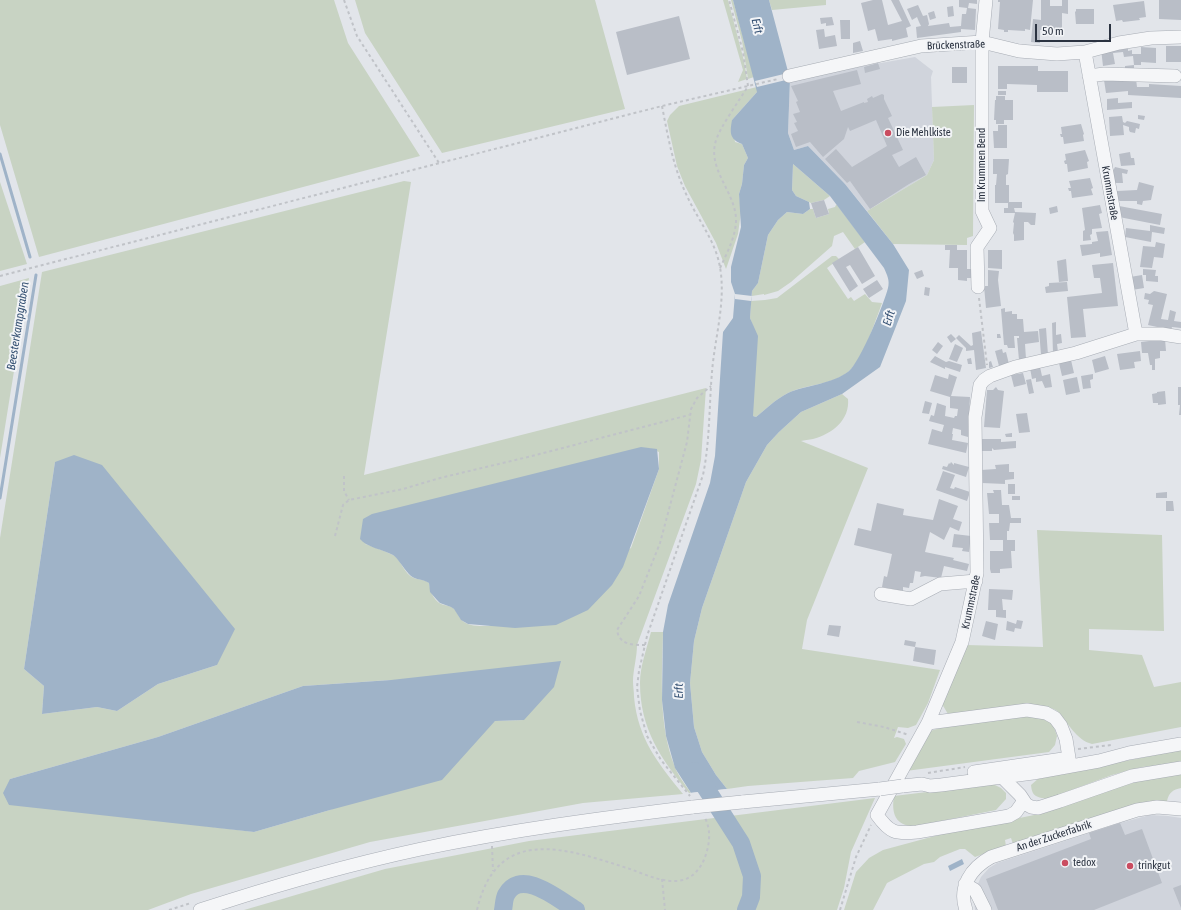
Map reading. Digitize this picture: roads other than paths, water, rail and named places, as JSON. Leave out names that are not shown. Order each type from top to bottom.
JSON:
[{"type":"street","name":"Im Krummen Bend","points":[[978,287],[977,247],[990,228],[982,211],[982,42],[986,0]]},
{"type":"street","name":"Brückenstraße","points":[[789,76],[921,46],[982,42],[1020,51],[1057,54],[1085,52],[1120,43],[1150,38],[1181,37]]},
{"type":"street","name":"Krummstraße","points":[[1022,798],[1016,812],[1009,816],[917,832],[903,833],[891,830],[884,825],[877,815],[928,723],[962,642],[977,573],[975,417],[980,385],[990,376],[1015,367],[1076,353],[1136,334],[1085,52]]},
{"type":"street","points":[[1090,76],[1104,74],[1175,76]]},
{"type":"street","points":[[1136,334],[1162,334],[1181,337]]},
{"type":"street","points":[[881,594],[911,599],[940,584],[976,581]]},
{"type":"street","points":[[928,723],[1027,710],[1046,713],[1055,718],[1061,726],[1067,744],[1069,758]]},
{"type":"street","points":[[200,910],[284,884],[355,865],[490,836],[587,820],[696,807],[922,784],[930,786],[941,785],[1002,777],[1103,760],[1129,753],[1181,744]]},
{"type":"street","points":[[922,784],[926,781],[939,778],[1105,752],[1129,753]]},
{"type":"street","points":[[1002,777],[1031,807],[1042,807],[1132,776],[1181,768]]},
{"type":"street","points":[[1022,798],[1022,781],[1029,773]]},
{"type":"street","name":"An der Zuckerfabrik","points":[[965,884],[969,875],[978,866],[984,861],[1000,854],[1137,810],[1156,808],[1181,809]]},
{"type":"street","points":[[966,910],[963,899],[965,884],[976,890],[985,910]]},
{"type":"water","points":[[733,0],[769,0],[790,79],[788,133],[794,150],[808,146],[845,184],[893,244],[909,270],[906,301],[880,367],[842,394],[801,412],[767,445],[746,482],[702,608],[694,641],[690,683],[694,727],[702,752],[716,775],[727,789],[691,793],[675,768],[666,736],[662,700],[663,632],[668,605],[710,483],[715,456],[723,332],[733,318],[735,294],[731,282],[731,267],[741,227],[739,194],[742,184],[744,165],[748,158],[742,144],[735,140],[731,135],[731,124],[732,120],[757,92]],"holes":[[[793,164],[830,196],[884,268],[889,282],[886,296],[865,345],[854,366],[849,371],[827,382],[788,393],[775,401],[756,417],[753,416],[758,336],[750,318],[752,291],[758,283],[768,235],[778,220],[787,212],[803,214],[810,209],[809,202],[796,196],[792,190]]]},
{"type":"water","points":[[641,447],[657,449],[659,469],[623,567],[612,585],[588,610],[556,625],[515,628],[468,624],[461,620],[454,609],[440,603],[437,600],[430,592],[429,583],[411,576],[393,555],[371,546],[360,539],[363,519],[372,514]]},
{"type":"water","points":[[74,455],[102,465],[235,629],[217,665],[158,684],[117,711],[97,707],[42,714],[44,686],[24,669],[55,462]]},
{"type":"water","points":[[561,661],[554,687],[524,720],[495,721],[442,780],[254,832],[9,805],[3,793],[10,779],[158,737],[303,686],[391,680]]},
{"type":"water","points":[[962,859],[964,864],[950,871],[948,866]]},
{"type":"waterway","name":"Beesterkampgraben","points":[[0,154],[30,257]]},
{"type":"waterway","name":"Beesterkampgraben","points":[[0,498],[36,275]]},
{"type":"waterway","name":"Erft","points":[[695,771],[741,843],[752,876],[751,897],[746,910]]},
{"type":"waterway","name":"Erft","points":[[503,910],[506,895],[513,887],[521,884],[540,888],[576,910]]},
{"type":"place","name":"Die Mehlkiste","points":[[888,133]]},
{"type":"place","name":"tedox","points":[[1065,863]]},
{"type":"place","name":"trinkgut","points":[[1130,866]]}]
